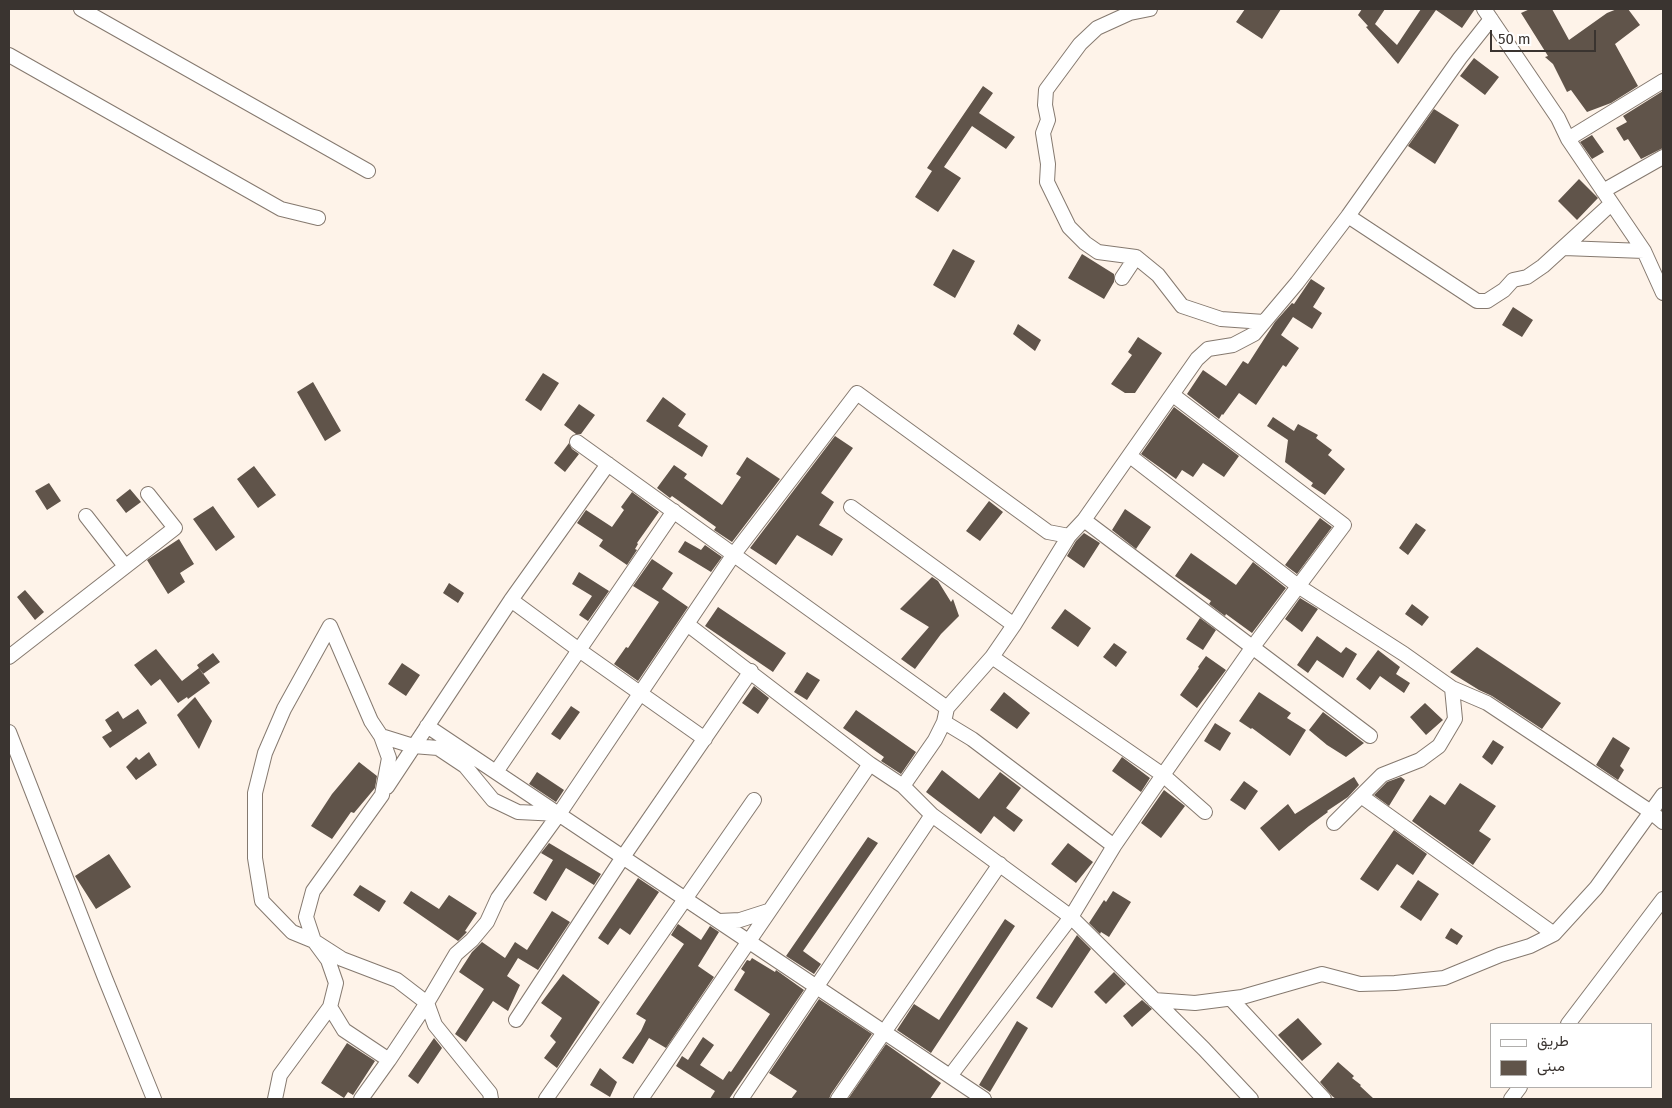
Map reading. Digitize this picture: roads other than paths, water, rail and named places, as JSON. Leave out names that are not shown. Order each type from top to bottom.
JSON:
[{"type":"street","points":[[81,9],[368,171]]},
{"type":"street","points":[[1150,9],[1130,13],[1097,28],[1080,44],[1046,90],[1044,105],[1048,120],[1043,132],[1048,164],[1047,182],[1069,227],[1084,243],[1098,252],[1136,256],[1158,275],[1182,306],[1221,319],[1264,322]]},
{"type":"street","points":[[903,786],[935,740],[944,722],[947,708],[992,656],[1014,625],[1069,536],[1084,520],[1197,359],[1208,348],[1233,345],[1254,334],[1297,283],[1348,216],[1460,58],[1488,14],[1558,118],[1568,139],[1603,192],[1608,207],[1644,251],[1663,293]]},
{"type":"street","points":[[9,55],[281,209],[318,218]]},
{"type":"street","points":[[1568,139],[1663,81]]},
{"type":"street","points":[[1603,192],[1663,157]]},
{"type":"street","points":[[1348,216],[1477,301],[1487,302],[1504,290],[1513,280],[1527,277],[1543,266],[1608,207]]},
{"type":"street","points":[[1608,207],[1564,248],[1644,251]]},
{"type":"street","points":[[1122,278],[1136,256]]},
{"type":"street","points":[[362,1099],[427,1003],[456,954],[472,940],[487,922],[498,898],[559,814],[734,554],[857,393],[1048,532],[1069,536]]},
{"type":"street","points":[[950,1076],[1071,917],[1114,846],[1163,775],[1252,648],[1344,525],[1174,394]]},
{"type":"street","points":[[577,442],[947,708]]},
{"type":"street","points":[[1130,456],[1298,586],[1404,654],[1452,688],[1487,703],[1651,812],[1663,822]]},
{"type":"street","points":[[275,1099],[280,1075],[330,1007],[336,983],[328,960],[314,941],[306,917],[313,891],[382,795],[511,600],[608,464]]},
{"type":"street","points":[[9,657],[175,528],[148,494]]},
{"type":"street","points":[[851,507],[1014,625]]},
{"type":"street","points":[[496,772],[674,511]]},
{"type":"street","points":[[86,516],[125,566]]},
{"type":"street","points":[[1084,520],[1370,736]]},
{"type":"street","points":[[511,600],[705,739]]},
{"type":"street","points":[[687,624],[870,764],[903,786],[932,815],[1071,917],[1204,1048],[1251,1099]]},
{"type":"street","points":[[382,795],[389,758],[381,736],[371,721],[330,626],[284,709],[265,753],[255,793],[255,858],[262,901],[292,932],[314,941],[342,959],[397,980],[427,1003],[434,1025],[490,1093],[491,1099]]},
{"type":"street","points":[[992,656],[1163,775],[1205,812]]},
{"type":"street","points":[[516,1020],[623,857],[751,672]]},
{"type":"street","points":[[1334,824],[1382,775],[1420,760],[1440,746],[1455,719],[1452,688]]},
{"type":"street","points":[[944,722],[972,739],[1114,846]]},
{"type":"street","points":[[426,726],[984,1099]]},
{"type":"street","points":[[9,732],[154,1099]]},
{"type":"street","points":[[381,736],[413,746],[438,748],[465,766],[494,800],[518,812],[559,814]]},
{"type":"street","points":[[641,1099],[870,764]]},
{"type":"street","points":[[1154,1000],[1195,1003],[1231,999],[1322,974],[1360,984],[1444,978],[1500,955],[1530,946],[1554,934],[1596,888],[1663,795]]},
{"type":"street","points":[[1361,796],[1554,934]]},
{"type":"street","points":[[546,1099],[754,800]]},
{"type":"street","points":[[741,1099],[932,815]]},
{"type":"street","points":[[838,1099],[1000,864]]},
{"type":"street","points":[[1569,1023],[1663,899]]},
{"type":"street","points":[[719,921],[740,920],[768,911]]},
{"type":"street","points":[[1231,999],[1324,1099]]},
{"type":"street","points":[[330,1007],[344,1030],[389,1060]]},
{"type":"street","points":[[1512,1099],[1519,1088]]}]
